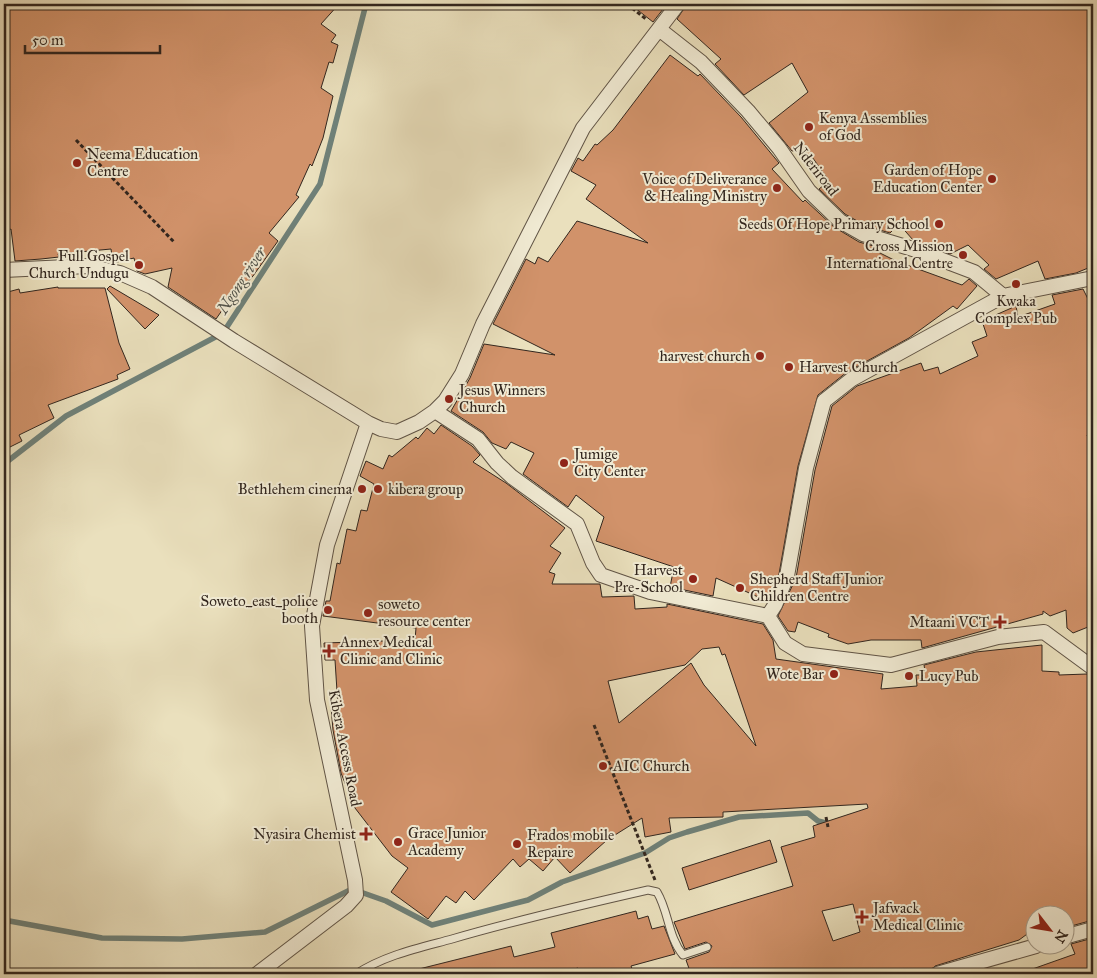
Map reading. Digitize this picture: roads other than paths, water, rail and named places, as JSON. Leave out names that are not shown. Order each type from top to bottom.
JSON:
[{"type":"street","points":[[4,270],[88,266],[120,273],[152,287],[234,341],[368,423],[381,430],[395,432],[419,422],[435,411],[462,374],[483,324],[583,128],[678,4]]},
{"type":"street","name":"Nderiroad","points":[[659,29],[701,62],[748,111],[809,191],[840,222],[863,234],[916,250],[974,272],[1003,296]]},
{"type":"street","points":[[768,616],[776,605],[787,576],[806,468],[824,401],[852,379],[1003,296],[1093,278]]},
{"type":"street","points":[[435,411],[478,439],[497,463],[512,477],[577,524],[593,563],[601,575],[650,592],[768,616],[785,643],[803,654],[891,665],[998,637],[1044,632],[1093,668]]},
{"type":"street","name":"Kibera Access Road","points":[[257,974],[346,906],[356,889],[317,700],[312,626],[327,545],[368,423]]},
{"type":"street","points":[[1074,934],[1093,929]]},
{"type":"street","points":[[937,974],[1024,949]]},
{"type":"lane","points":[[356,974],[374,962],[502,924],[648,890],[657,892],[663,902],[676,947],[682,955],[707,947]]},
{"type":"waterway","name":"Ngong river","points":[[4,464],[66,416],[223,333],[320,184],[366,4]]},
{"type":"waterway","points":[[4,920],[102,938],[182,939],[265,932],[352,889],[386,901],[432,925],[528,900],[562,882],[645,853],[669,838],[739,817],[808,813],[818,821],[830,824]]},
{"type":"place","name":"Kenya Assemblies of God","points":[[809,127]]},
{"type":"place","name":"Neema Education Centre","points":[[77,163]]},
{"type":"place","name":"Garden of Hope Education Center","points":[[992,179]]},
{"type":"place","name":"Voice of Deliverance & Healing Ministry","points":[[777,188]]},
{"type":"place","name":"Seeds Of Hope Primary School","points":[[939,224]]},
{"type":"place","name":"Cross Mission International Centre","points":[[963,255]]},
{"type":"place","name":"Full Gospel Church Undugu","points":[[139,265]]},
{"type":"place","name":"Kwaka Complex Pub","points":[[1016,284]]},
{"type":"place","name":"harvest church","points":[[760,356]]},
{"type":"place","name":"Harvest Church","points":[[789,367]]},
{"type":"place","name":"Jesus Winners Church","points":[[449,399]]},
{"type":"place","name":"Jumige City Center","points":[[564,463]]},
{"type":"place","name":"Bethlehem cinema","points":[[362,489]]},
{"type":"place","name":"kibera group","points":[[378,489]]},
{"type":"place","name":"Harvest Pre-School","points":[[693,579]]},
{"type":"place","name":"Shepherd Staff Junior Children Centre","points":[[740,588]]},
{"type":"place","name":"Soweto_east_police booth","points":[[328,610]]},
{"type":"place","name":"soweto resource center","points":[[368,613]]},
{"type":"place","name":"Mtaani VCT","points":[[1000,622]]},
{"type":"place","name":"Annex Medical Clinic and Clinic","points":[[329,651]]},
{"type":"place","name":"Wote Bar","points":[[834,674]]},
{"type":"place","name":"Lucy Pub","points":[[909,676]]},
{"type":"place","name":"AIC Church","points":[[603,766]]},
{"type":"place","name":"Nyasira Chemist","points":[[366,834]]},
{"type":"place","name":"Grace Junior Academy","points":[[398,842]]},
{"type":"place","name":"Frados mobile Repaire","points":[[517,844]]},
{"type":"place","name":"Jafwack Medical Clinic","points":[[862,917]]}]
